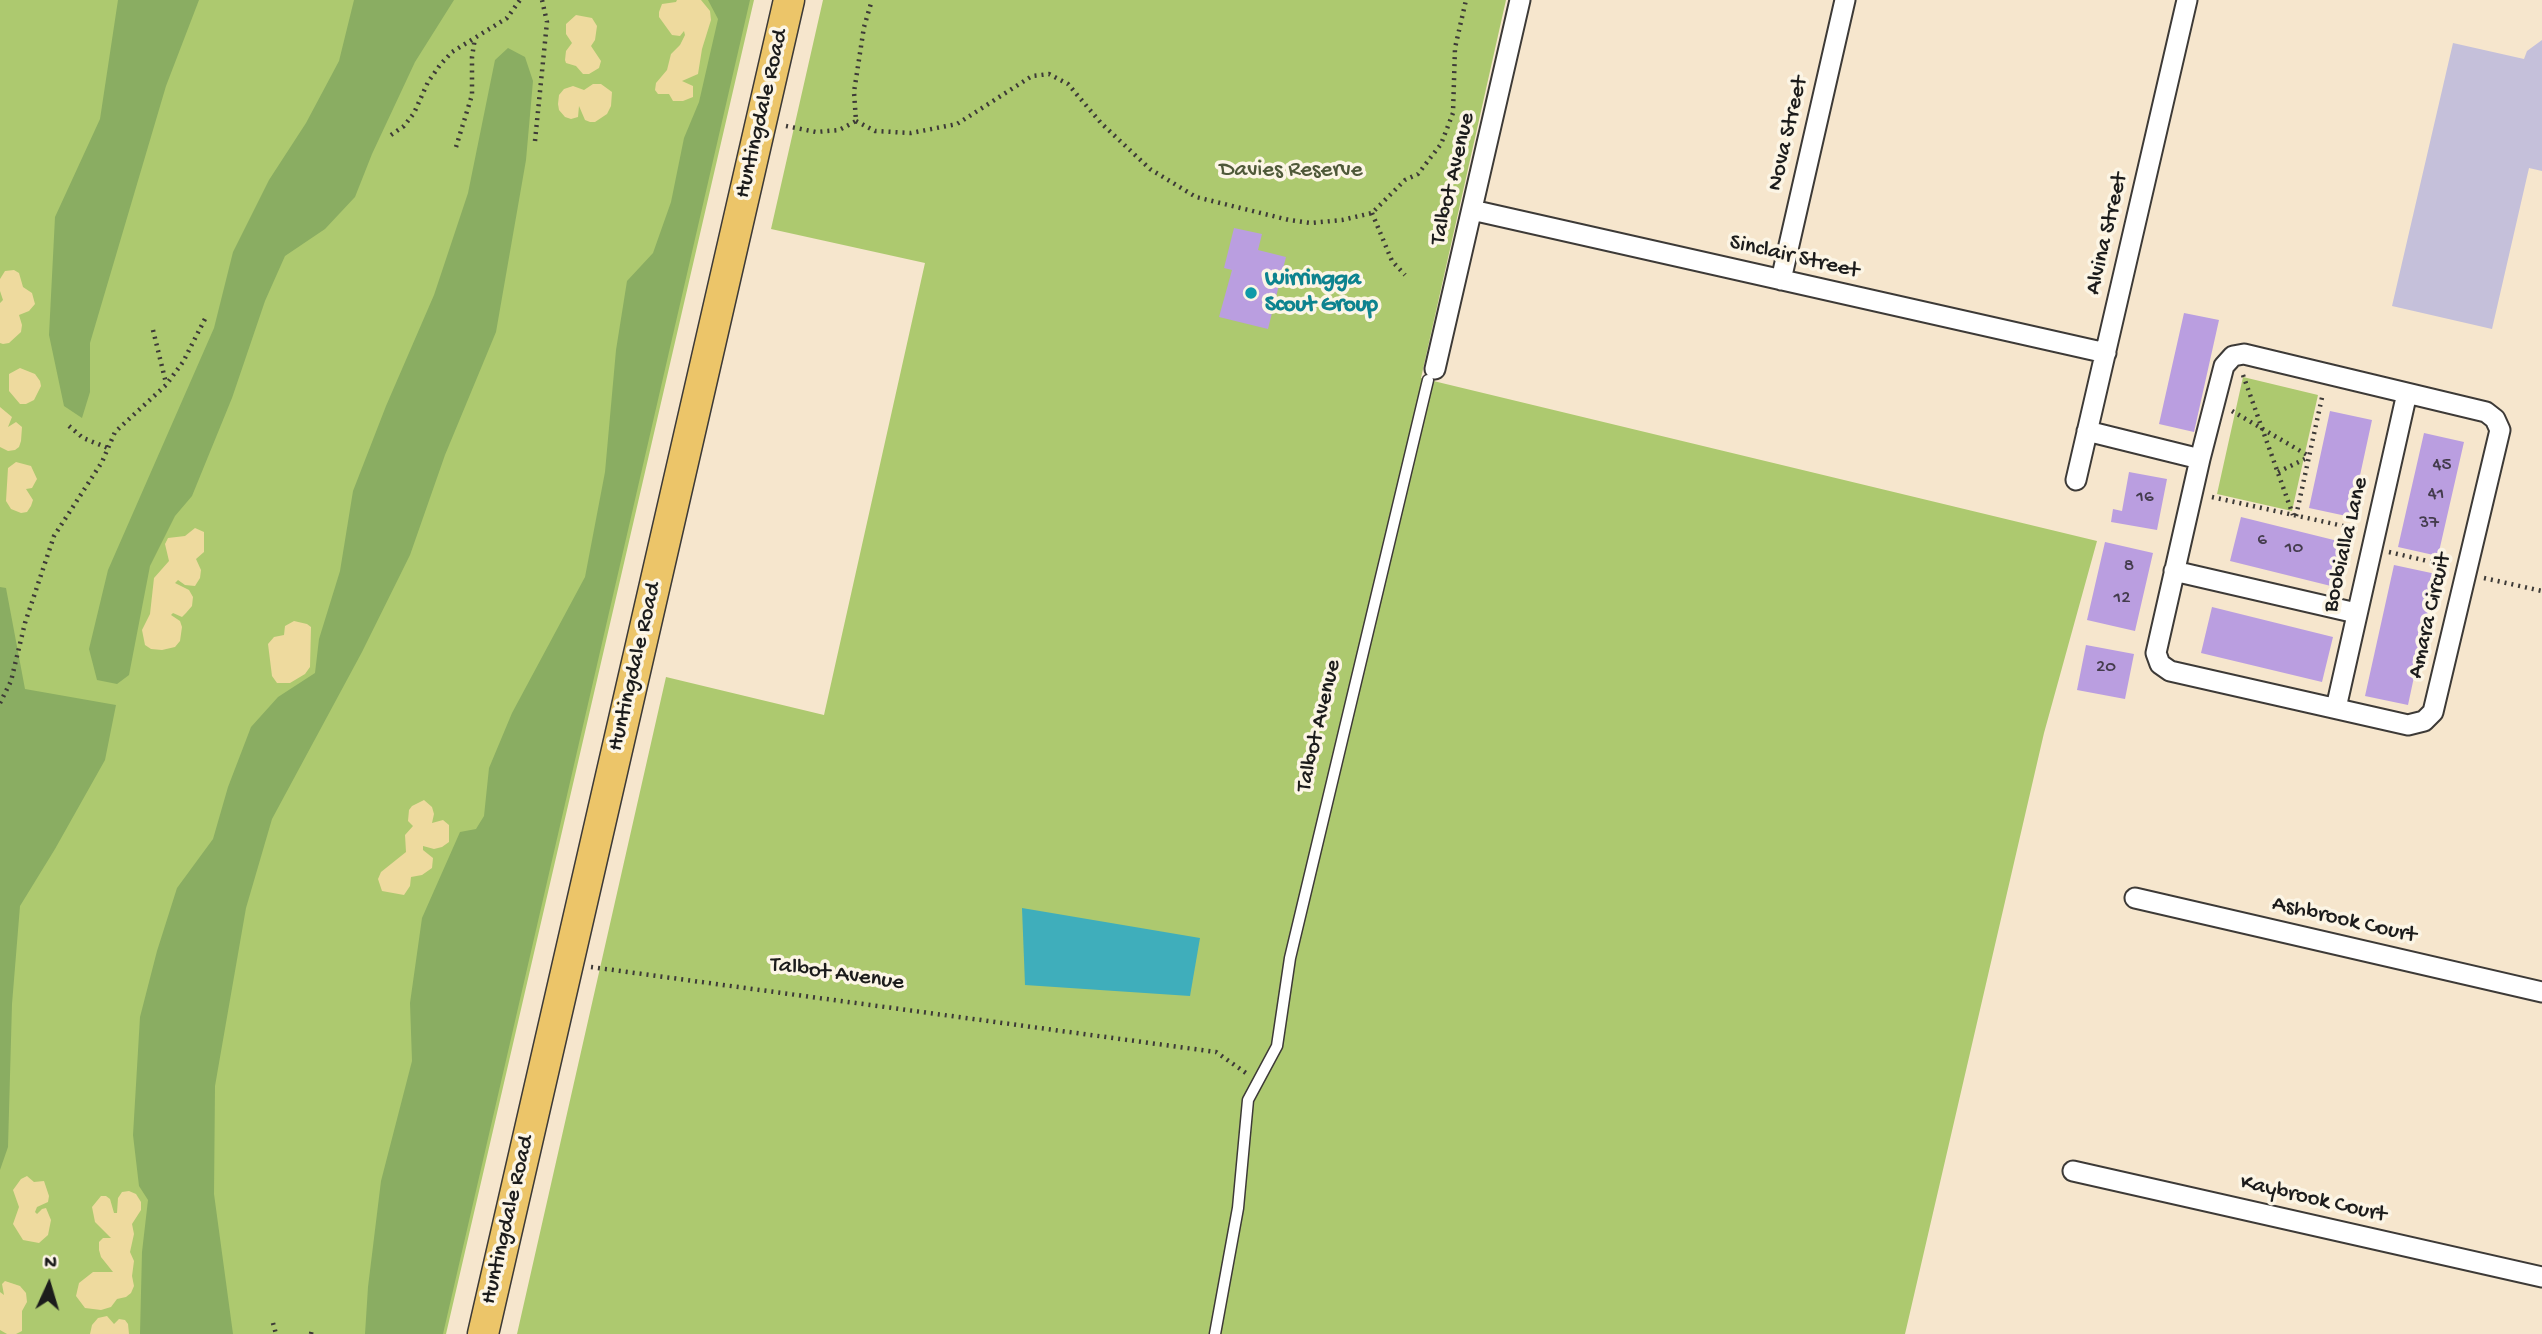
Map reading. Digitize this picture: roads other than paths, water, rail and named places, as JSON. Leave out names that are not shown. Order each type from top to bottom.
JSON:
[{"type":"main road","name":"Huntingdale Road","points":[[483,1334],[789,0]]},
{"type":"street","name":"Talbot Avenue","points":[[1432,374],[1520,0]]},
{"type":"street","name":"Nova Street","points":[[1781,280],[1845,0]]},
{"type":"street","name":"Alvina Street","points":[[2076,480],[2187,0]]},
{"type":"street","name":"Sinclair Street","points":[[1472,210],[2106,352]]},
{"type":"street","name":"Amara Circuit","points":[[2244,354],[2407,393],[2486,412],[2495,419],[2500,430],[2433,712],[2424,721],[2408,725],[2170,671],[2160,664],[2156,653],[2200,459],[2224,366],[2233,356],[2244,354]]},
{"type":"street","name":"Boobialla Lane","points":[[2336,708],[2407,393]]},
{"type":"street","points":[[2087,431],[2200,459]]},
{"type":"street","points":[[2174,571],[2357,613]]},
{"type":"street","name":"Ashbrook Court","points":[[2135,898],[2542,992]]},
{"type":"street","name":"Kaybrook Court","points":[[2073,1171],[2542,1277]]},
{"type":"lane","name":"Talbot Avenue","points":[[1215,1334],[1238,1208],[1248,1100],[1277,1046],[1290,958],[1432,374]]},
{"type":"water","points":[[1022,908],[1200,938],[1190,996],[1025,985]]},
{"type":"place","name":"Wirringga Scout Group","points":[[1251,293]]},
{"type":"park label","name":"Davies Reserve","points":[[1291,171]]}]
